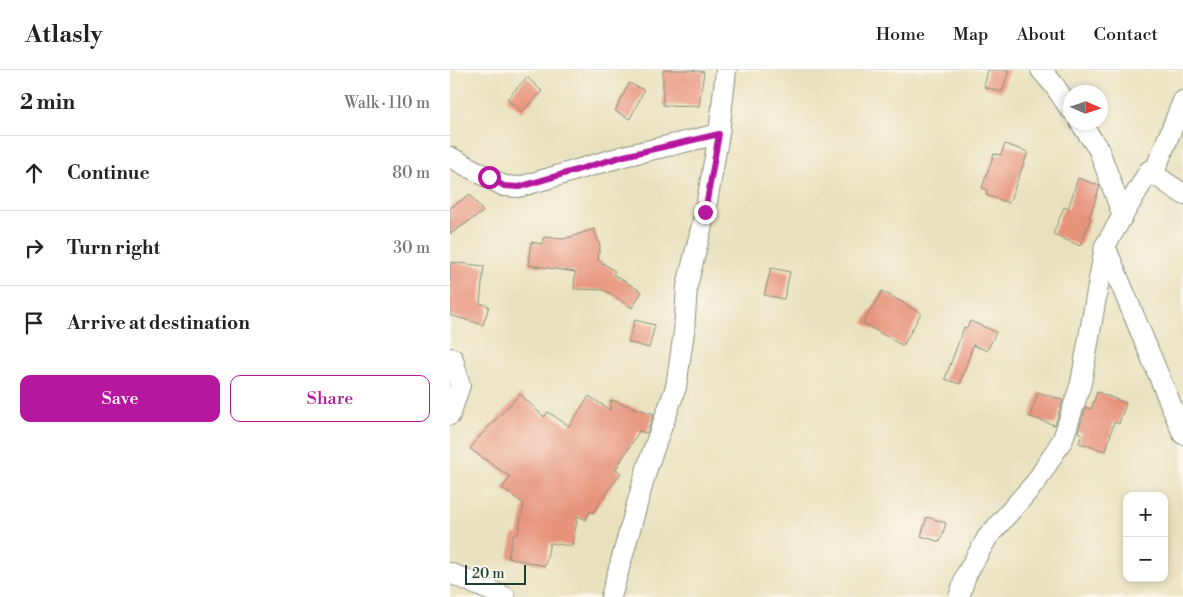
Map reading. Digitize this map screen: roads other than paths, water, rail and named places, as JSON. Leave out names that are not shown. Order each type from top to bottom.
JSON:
[{"type":"street","points":[[611,597],[648,464],[676,386],[684,332],[687,286],[705,212],[719,134],[726,70]]},
{"type":"street","points":[[1040,70],[1063,98]]},
{"type":"street","points":[[1149,171],[1155,170],[1183,100]]},
{"type":"street","points":[[1085,130],[1099,150],[1123,216]]},
{"type":"street","points":[[450,157],[504,186],[519,187],[624,156],[719,134]]},
{"type":"street","points":[[1149,171],[1183,194]]},
{"type":"street","points":[[959,597],[966,575],[988,538],[1036,482],[1063,438],[1081,383],[1106,246],[1149,171]]},
{"type":"street","points":[[1106,246],[1183,434]]},
{"type":"street","points":[[450,358],[453,359],[460,385],[450,415]]},
{"type":"street","points":[[450,574],[505,597]]}]
